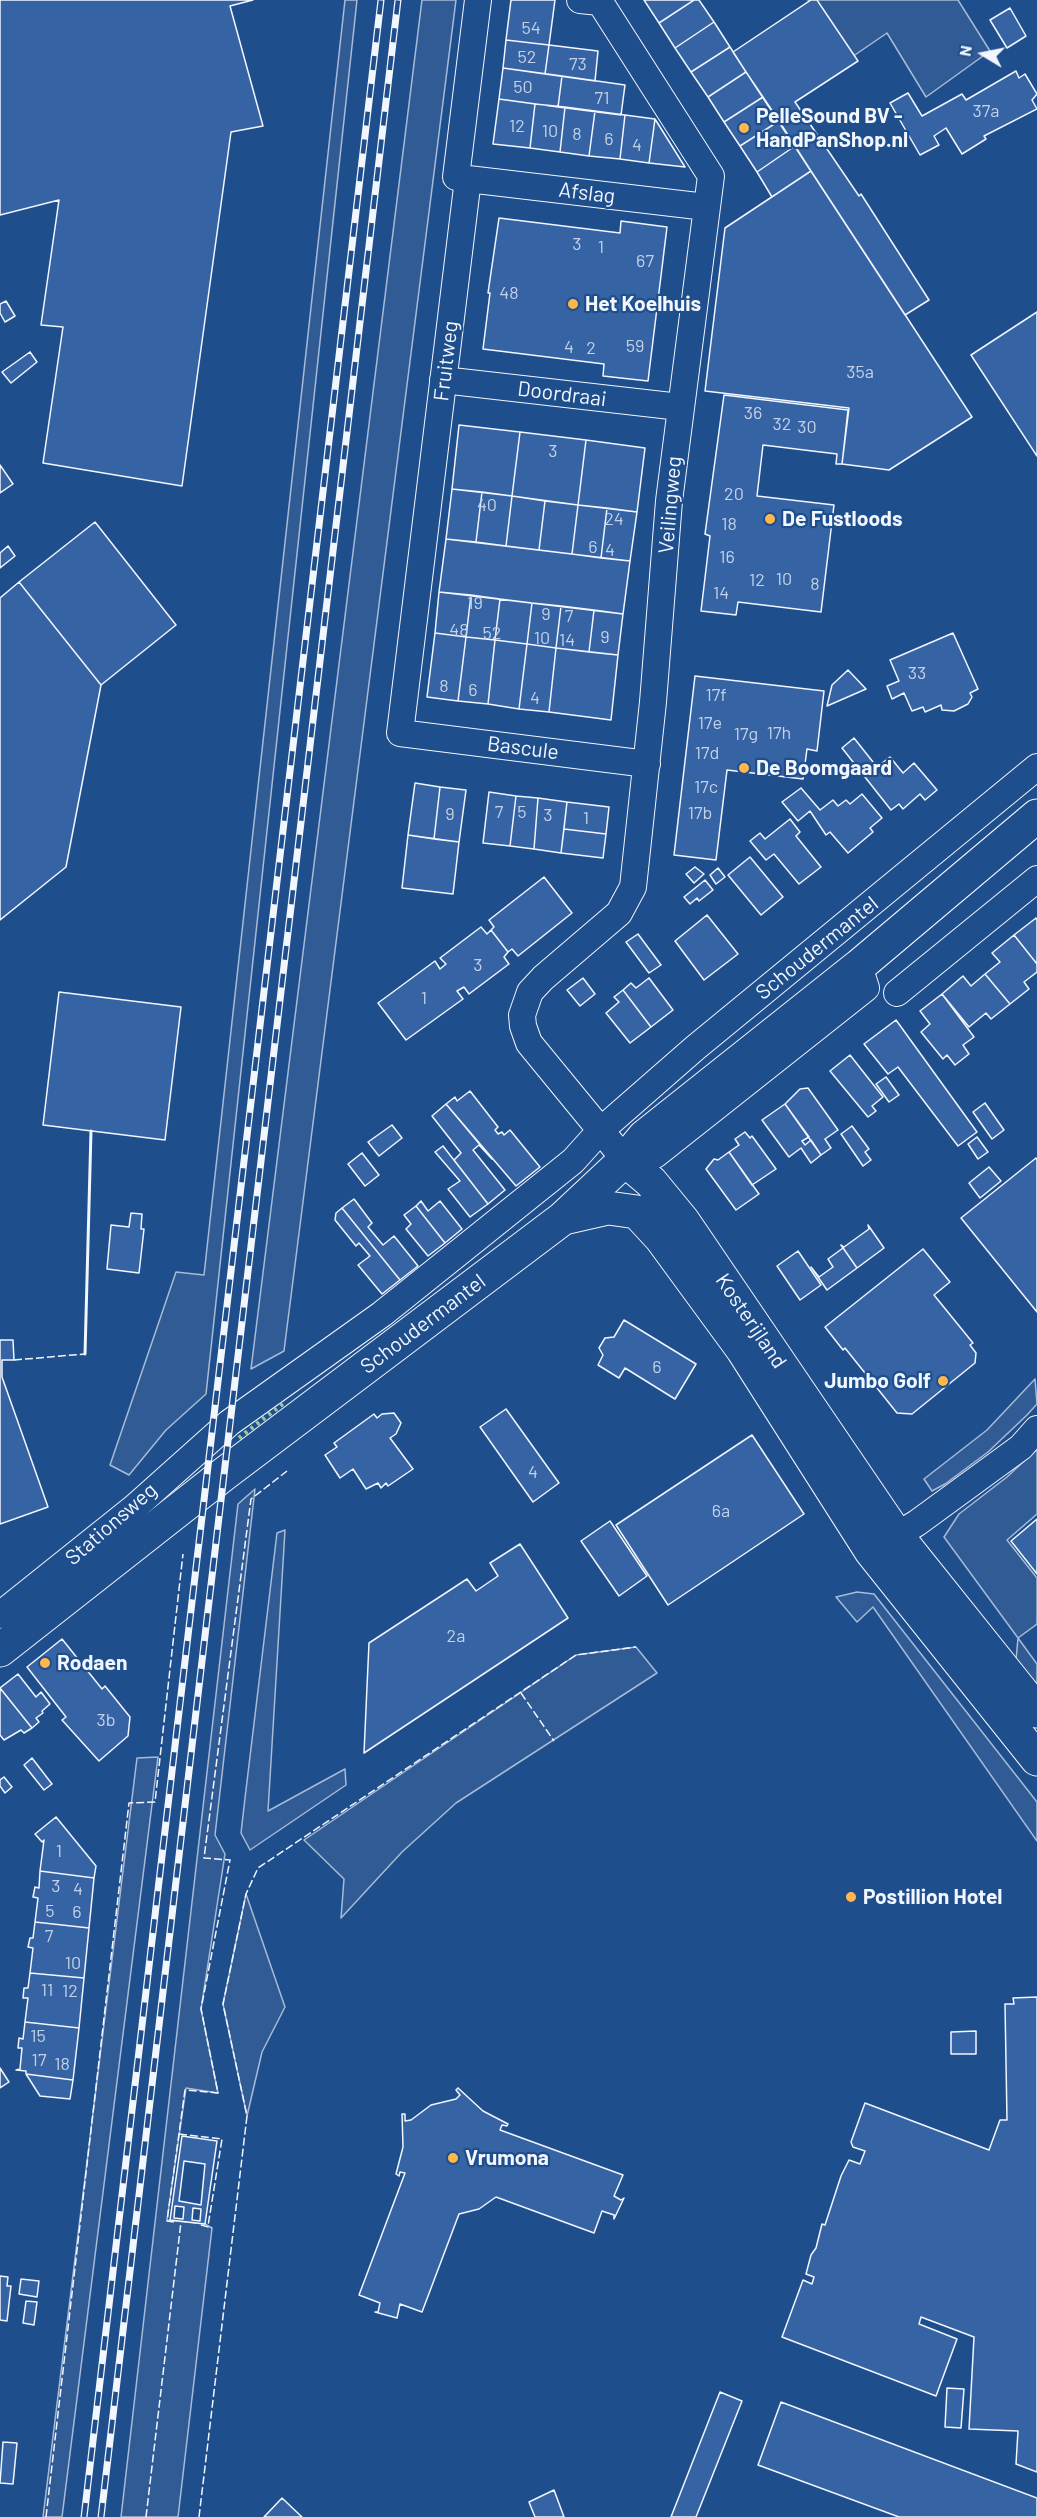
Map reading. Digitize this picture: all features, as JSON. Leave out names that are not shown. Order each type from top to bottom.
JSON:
[{"type":"street","points":[[468,179],[456,177],[478,0]]},
{"type":"street","name":"Veilingweg","points":[[580,0],[600,2],[711,176],[669,501],[664,589],[633,887],[628,901],[619,914],[543,978],[530,992],[522,1015],[529,1042],[600,1131]]},
{"type":"street","name":"Afslag","points":[[468,179],[706,207]]},
{"type":"street","name":"Fruitweg","points":[[400,733],[468,179]]},
{"type":"street","name":"Doordraai","points":[[443,380],[680,407]]},
{"type":"street","name":"Bascule","points":[[400,733],[646,764]]},
{"type":"street","name":"Schoudermantel","points":[[220,1431],[382,1314],[573,1161],[600,1131],[695,1048],[1037,767]]},
{"type":"street","name":"Schoudermantel","points":[[214,1481],[562,1219],[625,1160],[644,1137],[859,966],[1037,816]]},
{"type":"street","points":[[897,993],[1037,879]]},
{"type":"street","points":[[600,1131],[625,1160]]},
{"type":"street","name":"Kosterijland","points":[[625,1160],[637,1212],[661,1238],[743,1350],[884,1543],[1037,1759]]},
{"type":"street","name":"Kosterijland","points":[[625,1160],[651,1182],[683,1221],[884,1543],[1037,1711]]},
{"type":"street","points":[[562,1219],[608,1208],[637,1212]]},
{"type":"street","points":[[884,1543],[1021,1447],[1037,1429]]},
{"type":"street","name":"Stationsweg","points":[[0,1615],[135,1507],[220,1431]]},
{"type":"street","name":"Stationsweg","points":[[1,1648],[214,1481]]},
{"type":"shaded area","points":[[345,0],[357,0],[206,1394],[166,1430],[129,1475],[110,1465],[176,1272],[204,1275]]},
{"type":"shaded area","points":[[422,0],[456,0],[284,1351],[251,1369]]},
{"type":"shaded area","points":[[808,0],[958,0],[990,51],[926,97],[887,33],[849,59]]},
{"type":"shaded area","points":[[1035,1379],[1037,1404],[1027,1415],[988,1452],[932,1491],[924,1479],[987,1430]]},
{"type":"shaded area","points":[[1037,1449],[1037,1514],[1007,1540],[1037,1578],[1037,1624],[1018,1638],[944,1537],[959,1514],[1007,1477]]},
{"type":"shaded area","points":[[255,1489],[215,1835],[225,1854],[201,2009],[218,2093],[186,2088],[167,2220],[205,2224],[212,2228],[178,2517],[121,2517],[238,1504]]},
{"type":"shaded area","points":[[285,1530],[268,1811],[345,1769],[346,1785],[250,1850],[241,1833],[277,1533]]},
{"type":"shaded area","points":[[857,1592],[874,1594],[1037,1802],[1037,1841],[873,1607],[857,1622],[836,1597]]},
{"type":"shaded area","points":[[1018,1638],[1037,1664],[1037,1694],[1016,1660]]},
{"type":"shaded area","points":[[636,1647],[657,1673],[456,1803],[402,1852],[341,1918],[344,1879],[304,1840],[576,1655]]},
{"type":"shaded area","points":[[158,1757],[62,2517],[43,2517],[137,1758]]},
{"type":"shaded area","points":[[246,1894],[285,2007],[262,2052],[247,2116],[223,2004]]},
{"type":"building","points":[[0,0],[253,0],[230,6],[263,126],[231,132],[182,486],[43,463],[63,327],[41,325],[59,200],[0,215]]},
{"type":"building","points":[[511,0],[555,0],[549,45],[506,40]]},
{"type":"building","points":[[644,0],[694,0],[659,23]]},
{"type":"building","points":[[694,0],[699,0],[714,22],[675,48],[659,23]]},
{"type":"building","points":[[811,0],[817,0],[858,61],[795,102],[859,196],[861,194],[929,300],[905,315],[733,52]]},
{"type":"building","points":[[1010,8],[1026,36],[1007,48],[990,20]]},
{"type":"building","points":[[714,22],[730,47],[691,72],[675,48]]},
{"type":"building","points":[[506,40],[549,45],[545,74],[503,68]]},
{"type":"building","points":[[549,45],[598,51],[595,81],[545,74]]},
{"type":"building","points":[[730,47],[746,72],[708,97],[691,72]]},
{"type":"building","points":[[503,68],[562,76],[558,107],[499,99]]},
{"type":"building","points":[[1016,71],[1019,78],[1025,74],[1037,94],[1032,100],[1037,109],[984,136],[986,139],[962,154],[946,128],[934,136],[939,145],[920,155],[890,103],[908,93],[922,116],[962,94],[966,100]]},
{"type":"building","points":[[746,72],[763,97],[724,122],[708,97]]},
{"type":"building","points":[[562,76],[625,85],[621,115],[558,107]]},
{"type":"building","points":[[763,97],[779,121],[740,146],[724,122]]},
{"type":"building","points":[[499,99],[535,104],[530,148],[493,144]]},
{"type":"building","points":[[535,104],[565,107],[560,152],[530,148]]},
{"type":"building","points":[[565,107],[595,111],[589,156],[560,152]]},
{"type":"building","points":[[595,111],[625,115],[620,159],[589,156]]},
{"type":"building","points":[[625,115],[655,119],[649,163],[620,159]]},
{"type":"building","points":[[655,119],[685,167],[649,163]]},
{"type":"building","points":[[779,121],[795,146],[757,172],[740,146]]},
{"type":"building","points":[[795,146],[811,171],[772,197],[757,172]]},
{"type":"building","points":[[811,171],[972,417],[889,470],[842,464],[849,408],[705,391],[725,228]]},
{"type":"building","name":"Het Koelhuis","points":[[499,218],[620,233],[621,221],[667,227],[648,381],[603,376],[604,364],[483,349],[490,293],[488,293]]},
{"type":"building","points":[[6,301],[15,316],[5,322],[0,313],[0,304]]},
{"type":"building","points":[[1037,312],[1037,456],[971,355]]},
{"type":"building","points":[[30,352],[37,362],[11,383],[2,372]]},
{"type":"building","name":"De Fustloods","points":[[724,395],[848,410],[842,464],[836,464],[837,454],[763,445],[757,496],[834,505],[821,612],[738,602],[736,615],[701,611],[710,536],[705,534]]},
{"type":"building","points":[[459,425],[520,432],[512,496],[452,489]]},
{"type":"building","points":[[520,432],[586,440],[578,505],[512,496]]},
{"type":"building","points":[[586,440],[645,448],[637,512],[578,505]]},
{"type":"building","points":[[0,465],[13,484],[0,493]]},
{"type":"building","points":[[452,489],[482,492],[476,542],[446,539]]},
{"type":"building","points":[[482,492],[512,496],[506,546],[476,542]]},
{"type":"building","points":[[512,496],[545,501],[539,550],[506,546]]},
{"type":"building","points":[[545,501],[578,505],[572,554],[539,550]]},
{"type":"building","points":[[578,505],[607,508],[601,558],[572,554]]},
{"type":"building","points":[[607,508],[637,512],[630,561],[601,558]]},
{"type":"building","points":[[95,522],[176,625],[101,685],[19,582]]},
{"type":"building","points":[[446,539],[630,561],[623,614],[439,592]]},
{"type":"building","points":[[8,546],[15,556],[0,568],[0,553]]},
{"type":"building","points":[[19,582],[101,685],[66,867],[0,920],[0,598]]},
{"type":"building","points":[[439,592],[471,595],[466,637],[435,633]]},
{"type":"building","points":[[471,595],[500,599],[495,640],[466,637]]},
{"type":"building","points":[[500,599],[532,603],[527,644],[495,640]]},
{"type":"building","points":[[532,603],[561,606],[556,648],[527,644]]},
{"type":"building","points":[[561,606],[594,610],[589,652],[556,648]]},
{"type":"building","points":[[594,610],[623,614],[618,655],[589,652]]},
{"type":"building","points":[[435,633],[466,637],[458,701],[427,697]]},
{"type":"building","points":[[953,633],[978,689],[970,693],[972,697],[968,704],[954,711],[942,710],[941,705],[925,712],[923,707],[912,711],[904,693],[892,699],[887,686],[899,681],[890,660]]},
{"type":"building","points":[[466,637],[495,640],[488,704],[458,701]]},
{"type":"building","points":[[495,640],[527,644],[519,709],[488,704]]},
{"type":"building","points":[[527,644],[556,648],[549,712],[519,709]]},
{"type":"building","points":[[556,648],[618,655],[611,720],[549,712]]},
{"type":"building","points":[[848,670],[866,689],[827,706],[832,685]]},
{"type":"building","name":"De Boomgaard","points":[[695,676],[824,691],[817,751],[807,749],[803,779],[727,770],[716,860],[674,855]]},
{"type":"building","points":[[854,738],[877,767],[890,757],[903,773],[914,763],[937,790],[925,800],[920,794],[903,809],[899,804],[891,810],[842,748]]},
{"type":"building","points":[[415,783],[440,787],[434,839],[408,835]]},
{"type":"building","points":[[440,787],[466,790],[459,842],[434,839]]},
{"type":"building","points":[[801,788],[820,810],[833,800],[838,806],[846,800],[850,804],[862,794],[882,818],[870,828],[873,832],[848,853],[830,832],[826,835],[810,811],[798,821],[782,802]]},
{"type":"building","points":[[489,792],[516,796],[510,846],[483,843]]},
{"type":"building","points":[[516,796],[538,798],[534,849],[510,846]]},
{"type":"building","points":[[538,798],[567,802],[561,853],[534,849]]},
{"type":"building","points":[[567,802],[609,807],[606,834],[564,829]]},
{"type":"building","points":[[790,819],[800,832],[796,836],[821,867],[799,884],[774,854],[766,860],[750,841],[760,833],[765,839]]},
{"type":"building","points":[[564,829],[606,834],[603,858],[561,853]]},
{"type":"building","points":[[408,835],[459,842],[453,894],[402,888]]},
{"type":"building","points":[[750,857],[783,897],[761,915],[728,875]]},
{"type":"building","points":[[695,867],[704,874],[694,883],[686,874]]},
{"type":"building","points":[[718,868],[725,877],[716,884],[710,875]]},
{"type":"building","points":[[544,877],[572,913],[518,956],[512,949],[508,952],[491,930],[494,927],[489,920]]},
{"type":"building","points":[[705,880],[713,890],[699,901],[697,898],[690,904],[684,897]]},
{"type":"building","points":[[707,915],[738,954],[704,980],[675,941]]},
{"type":"building","points":[[1036,918],[1037,920],[1037,964],[1014,935]]},
{"type":"building","points":[[481,927],[487,934],[491,930],[508,952],[504,957],[509,964],[469,994],[464,987],[457,991],[463,999],[406,1040],[378,1003],[435,961],[440,969],[446,964],[440,958]]},
{"type":"building","points":[[638,934],[661,965],[649,973],[626,942]]},
{"type":"building","points":[[1014,935],[1037,964],[1037,972],[1024,982],[1029,989],[1010,1004],[985,974],[1000,962],[992,953]]},
{"type":"building","points":[[985,974],[1010,1004],[991,1019],[986,1013],[969,1027],[942,994],[963,976],[971,986]]},
{"type":"building","points":[[583,978],[595,994],[580,1006],[567,990]]},
{"type":"building","points":[[649,978],[673,1010],[651,1027],[623,990],[631,983],[636,988]]},
{"type":"building","points":[[623,990],[651,1027],[630,1043],[606,1013],[619,1002],[614,997]]},
{"type":"building","points":[[59,992],[181,1007],[165,1140],[43,1125]]},
{"type":"building","points":[[942,994],[974,1037],[963,1045],[969,1054],[955,1065],[947,1055],[943,1059],[921,1032],[930,1024],[920,1011]]},
{"type":"building","points":[[896,1020],[977,1132],[958,1146],[898,1067],[888,1074],[864,1044]]},
{"type":"building","points":[[850,1055],[883,1097],[872,1106],[876,1111],[868,1117],[830,1071]]},
{"type":"building","points":[[886,1077],[899,1095],[889,1102],[876,1084]]},
{"type":"building","points":[[808,1088],[838,1130],[825,1139],[831,1148],[821,1155],[785,1104],[800,1089]]},
{"type":"building","points":[[470,1091],[498,1127],[495,1130],[498,1134],[502,1132],[504,1135],[510,1130],[540,1167],[516,1186],[446,1104],[455,1097],[457,1101]]},
{"type":"building","points":[[985,1103],[1004,1130],[992,1139],[973,1112]]},
{"type":"building","points":[[446,1104],[492,1159],[479,1145],[473,1150],[505,1190],[488,1204],[454,1160],[461,1153],[432,1116]]},
{"type":"building","points":[[785,1104],[809,1137],[802,1141],[805,1145],[811,1140],[821,1155],[811,1163],[801,1148],[789,1157],[762,1120]]},
{"type":"building","points":[[392,1125],[402,1138],[379,1156],[368,1142]]},
{"type":"building","points":[[852,1126],[869,1149],[865,1152],[871,1160],[863,1166],[841,1134]]},
{"type":"building","points":[[745,1132],[750,1138],[752,1136],[776,1169],[752,1185],[729,1152],[739,1145],[735,1139]]},
{"type":"building","points":[[977,1137],[988,1152],[978,1159],[968,1144]]},
{"type":"building","points":[[443,1146],[488,1204],[470,1217],[448,1189],[460,1181],[435,1152]]},
{"type":"building","points":[[729,1152],[759,1194],[736,1210],[706,1169],[714,1159],[718,1160]]},
{"type":"building","points":[[362,1153],[379,1175],[365,1186],[348,1164]]},
{"type":"building","points":[[1036,1158],[1037,1160],[1037,1312],[961,1218]]},
{"type":"building","points":[[989,1167],[1001,1181],[980,1198],[969,1183]]},
{"type":"building","points":[[354,1199],[372,1223],[368,1227],[383,1245],[394,1236],[418,1266],[400,1280],[342,1208]]},
{"type":"building","points":[[421,1201],[428,1211],[440,1201],[462,1229],[445,1243],[416,1206]]},
{"type":"building","points":[[416,1206],[445,1243],[428,1256],[406,1229],[411,1224],[404,1215]]},
{"type":"building","points":[[342,1208],[400,1280],[382,1294],[358,1265],[370,1256],[359,1243],[356,1246],[335,1220],[336,1213]]},
{"type":"building","points":[[131,1213],[142,1214],[141,1229],[144,1229],[139,1273],[107,1269],[111,1225],[129,1227]]},
{"type":"building","points":[[868,1225],[884,1248],[857,1268],[841,1245],[844,1247],[869,1229]]},
{"type":"building","points":[[841,1245],[857,1268],[827,1290],[811,1267],[819,1277],[833,1267],[828,1259],[843,1248]]},
{"type":"building","points":[[923,1249],[950,1282],[934,1295],[973,1343],[970,1345],[976,1353],[975,1363],[912,1414],[897,1413],[845,1348],[843,1350],[825,1327]]},
{"type":"building","points":[[798,1251],[821,1285],[800,1300],[777,1266]]},
{"type":"building","points":[[624,1320],[696,1364],[675,1399],[625,1368],[619,1378],[598,1365],[603,1355],[599,1348],[605,1338],[614,1337]]},
{"type":"building","points":[[0,1340],[13,1340],[14,1360],[2,1360],[2,1377],[48,1507],[0,1524]]},
{"type":"building","points":[[506,1409],[559,1483],[533,1502],[480,1427]]},
{"type":"building","points":[[394,1413],[401,1423],[396,1434],[390,1438],[413,1469],[388,1486],[386,1483],[381,1488],[378,1483],[366,1489],[353,1469],[340,1478],[325,1455],[337,1447],[334,1443],[374,1414],[377,1418],[382,1414]]},
{"type":"building","points":[[752,1435],[804,1514],[668,1605],[616,1525]]},
{"type":"building","points":[[1037,1519],[1037,1574],[1011,1541]]},
{"type":"building","points":[[610,1521],[647,1576],[619,1596],[581,1541]]},
{"type":"building","points":[[520,1544],[568,1618],[364,1753],[369,1643],[467,1579],[476,1591],[498,1576],[490,1563]]},
{"type":"building","points":[[62,1639],[102,1689],[105,1686],[130,1717],[128,1736],[99,1761],[62,1720],[66,1717],[27,1667]]},
{"type":"building","points":[[18,1674],[36,1697],[41,1692],[50,1704],[36,1718],[39,1722],[32,1728],[0,1688]]},
{"type":"building","points":[[0,1688],[32,1728],[24,1733],[21,1730],[4,1740],[0,1735]]},
{"type":"building","points":[[32,1758],[52,1784],[44,1790],[24,1765]]},
{"type":"building","points":[[4,1777],[12,1787],[5,1793],[0,1786],[0,1780]]},
{"type":"building","points":[[56,1817],[96,1866],[94,1878],[40,1871],[44,1840],[42,1842],[35,1834]]},
{"type":"building","points":[[40,1871],[94,1878],[89,1928],[35,1922],[38,1898],[33,1897],[35,1887],[39,1888]]},
{"type":"building","points":[[35,1922],[89,1928],[84,1978],[30,1973],[33,1948],[28,1947],[30,1938],[33,1938]]},
{"type":"building","points":[[30,1973],[84,1978],[79,2028],[25,2022],[28,1998],[23,1998],[24,1988],[28,1988]]},
{"type":"building","points":[[1037,1997],[1037,2472],[1016,2464],[1018,2431],[969,2429],[974,2337],[921,2317],[919,2324],[957,2339],[936,2396],[782,2337],[803,2280],[812,2284],[814,2277],[806,2274],[811,2255],[816,2248],[822,2224],[825,2225],[841,2176],[849,2160],[860,2164],[865,2151],[853,2147],[851,2142],[865,2103],[989,2150],[1000,2120],[1007,2120],[1005,2004],[1014,2004],[1013,1998]]},
{"type":"building","points":[[25,2022],[79,2028],[73,2080],[26,2074],[26,2071],[16,2070],[20,2069],[22,2048],[18,2048],[19,2038],[23,2039]]},
{"type":"building","points":[[976,2031],[976,2054],[951,2054],[951,2032]]},
{"type":"building","points":[[0,2068],[9,2082],[0,2088]]},
{"type":"building","points":[[26,2074],[73,2080],[70,2099],[40,2096]]},
{"type":"building","points":[[458,2088],[483,2111],[508,2124],[507,2126],[502,2125],[500,2130],[623,2175],[614,2196],[621,2200],[624,2198],[614,2219],[614,2215],[602,2211],[594,2233],[496,2197],[479,2209],[459,2214],[422,2312],[400,2304],[397,2318],[375,2312],[378,2312],[380,2303],[359,2295],[405,2173],[400,2172],[399,2176],[396,2174],[403,2147],[402,2114],[405,2114],[405,2121],[411,2120],[431,2105],[456,2099],[460,2095],[456,2090]]},
{"type":"building","points":[[182,2136],[217,2141],[205,2224],[170,2220]]},
{"type":"building","points":[[184,2161],[205,2164],[201,2205],[179,2201]]},
{"type":"building","points":[[175,2206],[184,2207],[183,2219],[174,2218]]},
{"type":"building","points":[[193,2208],[201,2209],[200,2221],[192,2220]]},
{"type":"building","points":[[0,2276],[8,2277],[7,2286],[11,2286],[7,2321],[0,2320]]},
{"type":"building","points":[[21,2279],[39,2281],[37,2297],[19,2294]]},
{"type":"building","points":[[26,2301],[37,2302],[34,2325],[23,2323]]},
{"type":"building","points":[[947,2388],[964,2389],[961,2428],[945,2427]]},
{"type":"building","points":[[720,2392],[742,2401],[696,2517],[671,2517]]},
{"type":"building","points":[[781,2402],[1037,2498],[1037,2517],[899,2517],[758,2465]]},
{"type":"building","points":[[3,2442],[17,2443],[13,2484],[0,2483]]},
{"type":"building","points":[[554,2490],[564,2517],[535,2517],[529,2502]]},
{"type":"building","points":[[282,2498],[302,2517],[264,2517]]},
{"type":"railway","points":[[84,2517],[381,0]]},
{"type":"railway","points":[[101,2517],[398,0]]},
{"type":"hedge","points":[[239,1438],[285,1402]]},
{"type":"fence","points":[[14,1360],[85,1354]]},
{"type":"fence","points":[[174,2222],[167,2221],[185,2090],[218,2093],[201,2009],[230,1860],[204,1858],[251,1499],[287,1471]]},
{"type":"fence","points":[[46,2517],[129,1803],[155,1802],[183,1554]]},
{"type":"fence","points":[[199,2517],[247,2116],[223,2004],[246,1894],[258,1868],[576,1655],[636,1647]]},
{"type":"fence","points":[[521,1693],[554,1741]]},
{"type":"fence","points":[[179,2134],[222,2139],[208,2226]]},
{"type":"fence","points":[[146,2517],[181,2222]]},
{"type":"fence","points":[[201,2225],[212,2228]]},
{"type":"wall","points":[[85,1354],[91,1131]]},
{"type":"place","name":"PelleSound BV - HandPanShop.nl","points":[[744,128]]},
{"type":"place","name":"Het Koelhuis","points":[[573,304]]},
{"type":"place","name":"De Fustloods","points":[[770,519]]},
{"type":"place","name":"De Boomgaard","points":[[744,768]]},
{"type":"place","name":"Jumbo Golf","points":[[943,1381]]},
{"type":"place","name":"Rodaen","points":[[45,1663]]},
{"type":"place","name":"Postillion Hotel","points":[[851,1897]]},
{"type":"place","name":"Vrumona","points":[[453,2158]]}]
